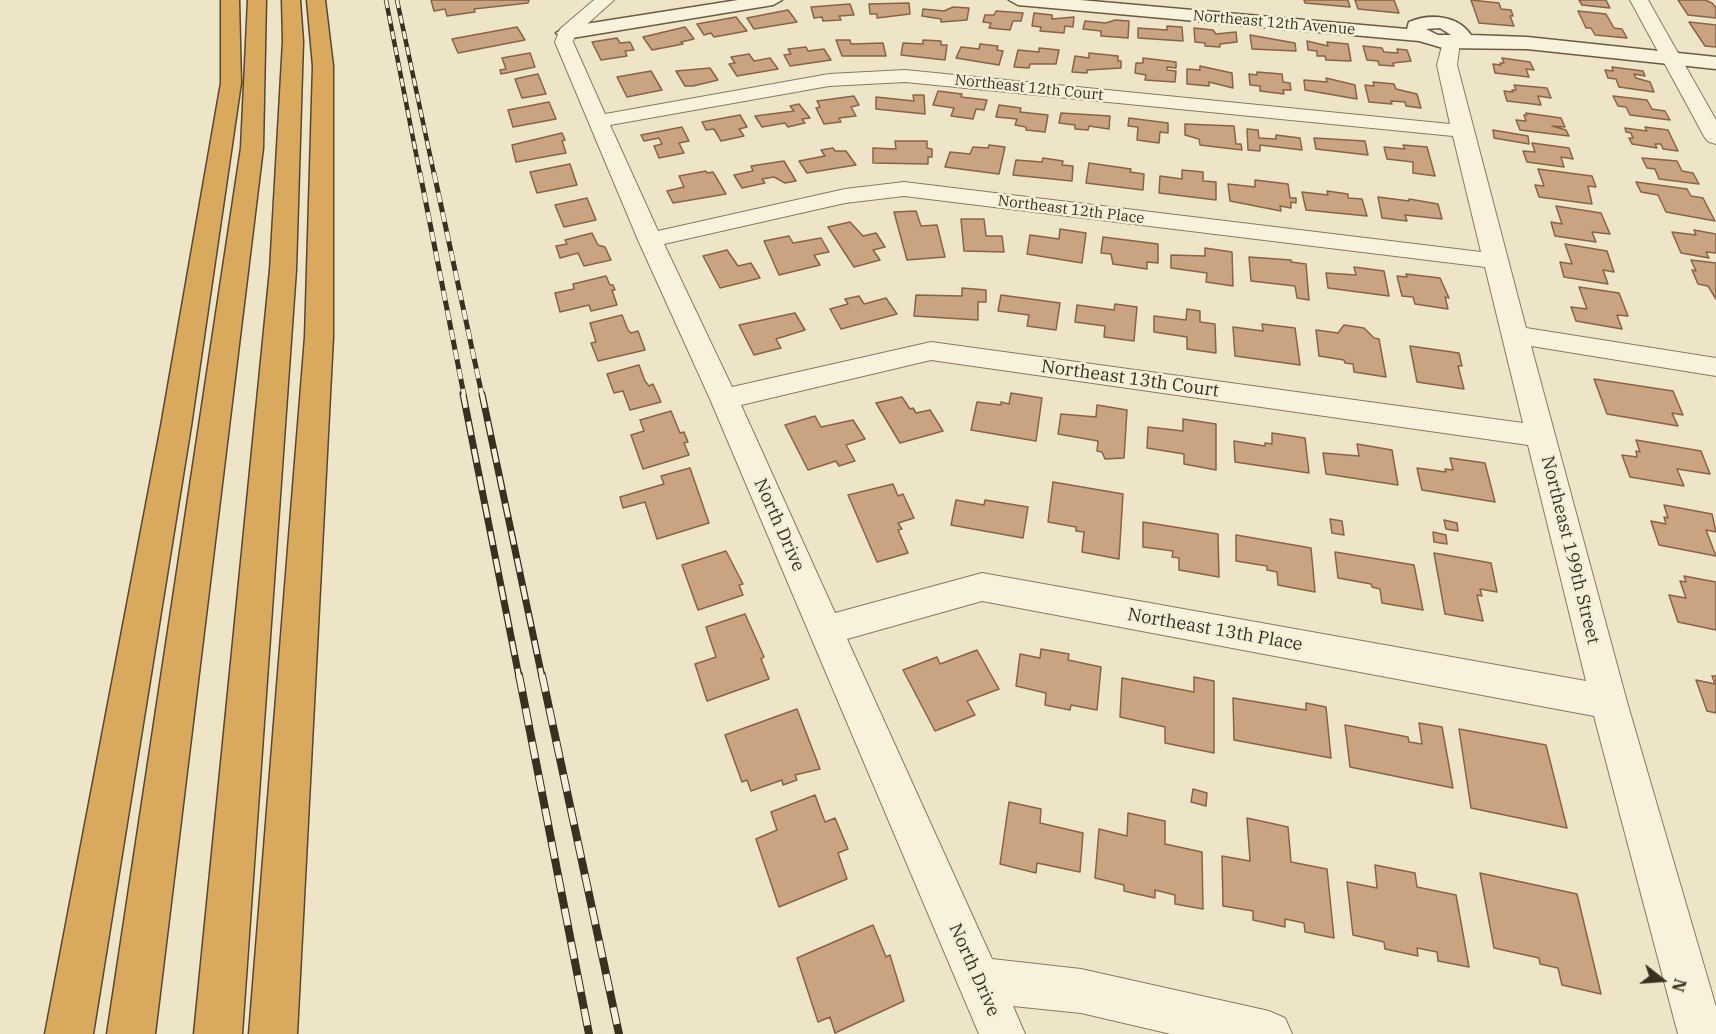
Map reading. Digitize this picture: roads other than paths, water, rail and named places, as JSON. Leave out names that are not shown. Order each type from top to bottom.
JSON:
[{"type":"highway","points":[[69,1034],[176,426],[231,83],[230,0]]},
{"type":"highway","points":[[131,1034],[252,148],[257,0]]},
{"type":"highway","points":[[218,1034],[283,270],[293,41],[291,0]]},
{"type":"highway","points":[[273,1034],[319,337],[324,66],[315,0]]},
{"type":"street","points":[[572,27],[605,0]]},
{"type":"street","points":[[572,27],[713,0]]},
{"type":"street","points":[[572,27],[773,0]]},
{"type":"street","name":"Northeast 12th Avenue","points":[[1018,0],[1425,22]]},
{"type":"street","name":"Northeast 12th Avenue","points":[[1121,0],[1425,22]]},
{"type":"street","points":[[1639,0],[1716,138]]},
{"type":"street","points":[[1425,22],[1453,34],[1716,63]]},
{"type":"street","points":[[1425,22],[1453,34]]},
{"type":"street","name":"Northeast 199th Street","points":[[1425,22],[1448,65],[1462,130],[1609,702],[1701,1034]]},
{"type":"street","name":"North Drive","points":[[572,27],[564,42],[650,240],[724,399],[1002,1034]]},
{"type":"street","name":"Northeast 199th Street","points":[[1448,65],[1453,34]]},
{"type":"street","name":"Northeast 12th Court","points":[[598,121],[829,80],[905,76],[1462,130]]},
{"type":"street","name":"Northeast 12th Place","points":[[650,240],[845,196],[904,189],[1496,261]]},
{"type":"street","points":[[1514,335],[1716,368]]},
{"type":"street","name":"Northeast 13th Court","points":[[724,399],[931,351],[1540,436]]},
{"type":"street","name":"Northeast 13th Place","points":[[825,631],[982,587],[1609,702]]},
{"type":"street","points":[[978,980],[1081,991],[1269,1034]]},
{"type":"railway","points":[[386,0],[420,174]]},
{"type":"railway","points":[[397,0],[434,174]]},
{"type":"railway","points":[[420,173],[464,395]]},
{"type":"railway","points":[[434,173],[482,395]]},
{"type":"railway","points":[[463,394],[519,677]]},
{"type":"railway","points":[[482,394],[542,677]]},
{"type":"railway","points":[[519,675],[589,1034]]},
{"type":"railway","points":[[542,675],[619,1034]]}]
